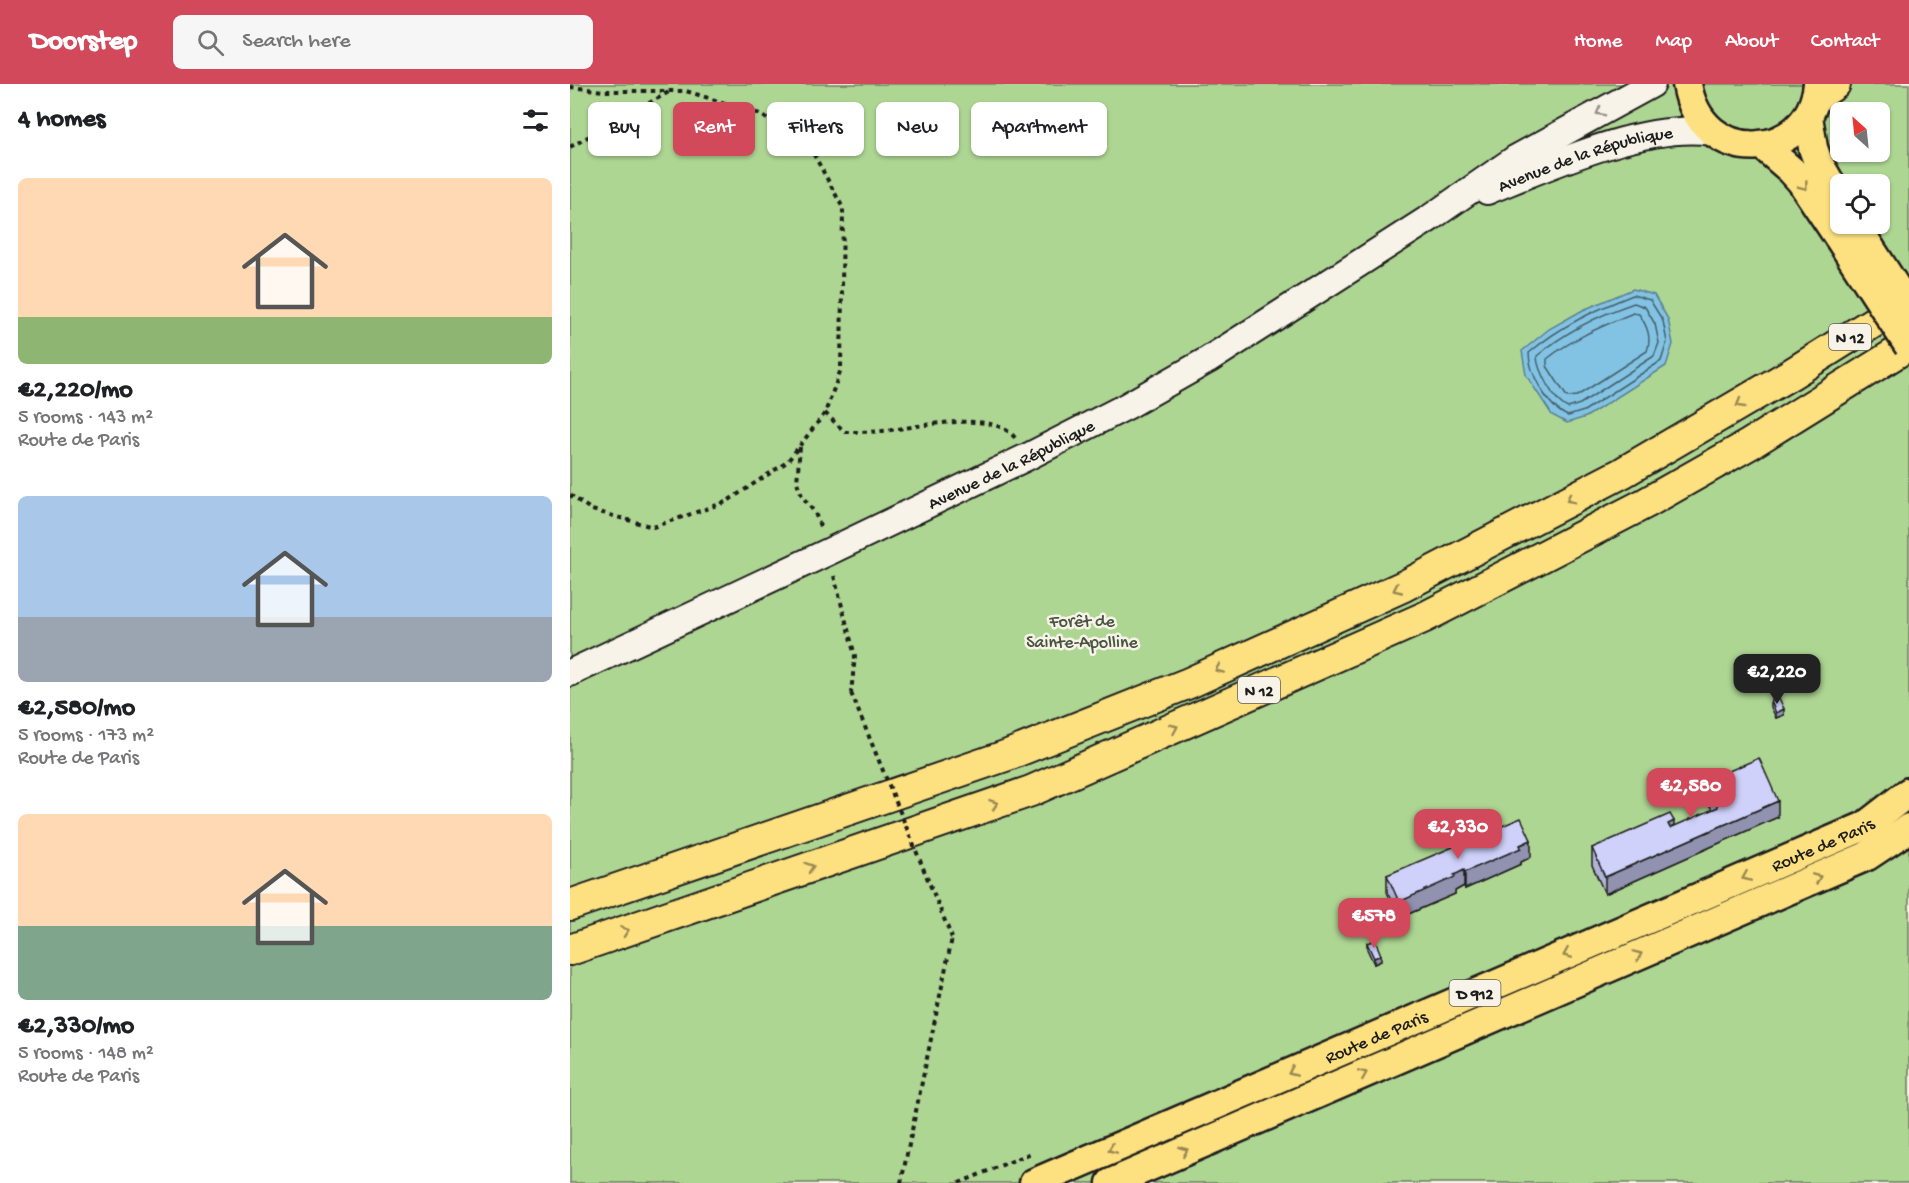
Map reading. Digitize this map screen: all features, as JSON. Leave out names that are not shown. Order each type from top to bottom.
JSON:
[{"type":"highway","points":[[1791,374],[1823,334],[1909,275]]},
{"type":"highway","name":"N 12","points":[[570,905],[1008,755],[1189,683],[1404,586],[1622,472],[1791,374],[1909,300]]},
{"type":"highway","name":"N 12","points":[[570,950],[1031,791],[1425,617],[1646,503],[1750,444],[1909,346]]},
{"type":"main road","name":"Avenue de la République","points":[[570,673],[1029,456],[1127,406],[1208,360],[1430,218],[1515,159],[1652,84]]},
{"type":"main road","points":[[1687,84],[1689,100],[1698,118],[1712,132],[1727,141],[1744,145],[1762,145],[1780,140],[1796,130],[1820,95]]},
{"type":"main road","points":[[1820,95],[1813,148],[1830,183]]},
{"type":"main road","name":"Avenue de la République","points":[[1430,218],[1534,172],[1628,140],[1681,130],[1712,132]]},
{"type":"main road","points":[[1762,145],[1791,170],[1830,210]]},
{"type":"main road","points":[[1853,234],[1909,346]]},
{"type":"main road","points":[[1854,234],[1909,308]]},
{"type":"main road","name":"Route de Paris","points":[[1034,1183],[1865,826],[1909,792]]},
{"type":"main road","name":"Route de Paris","points":[[1111,1183],[1867,856],[1909,828]]},
{"type":"path","points":[[570,87],[604,91],[686,91],[760,114],[812,151],[843,208],[841,369],[825,413],[787,462],[726,502],[653,527],[592,510],[570,495]]},
{"type":"path","points":[[570,147],[670,91]]},
{"type":"path","points":[[825,413],[845,432],[879,431],[975,421],[1000,426],[1012,433],[1029,456]]},
{"type":"path","points":[[851,693],[952,938],[901,1183]]},
{"type":"green space","name":"Forêt de Sainte-Apolline","points":[[570,84],[1909,84],[1909,1183],[570,1183]]},
{"type":"water","points":[[1633,289],[1654,295],[1668,319],[1673,344],[1666,366],[1586,417],[1567,423],[1552,415],[1526,375],[1522,351],[1549,329],[1583,310]]},
{"type":"building","points":[[1779,698],[1784,709],[1776,713],[1771,701]]},
{"type":"building","points":[[1759,758],[1778,801],[1605,877],[1592,848],[1670,814],[1674,821],[1668,824],[1670,828],[1718,807],[1706,781]]},
{"type":"building","points":[[1521,818],[1531,840],[1520,845],[1521,848],[1465,872],[1464,870],[1454,875],[1455,877],[1399,902],[1387,875]]},
{"type":"building","points":[[1375,940],[1381,955],[1374,958],[1367,943]]}]
